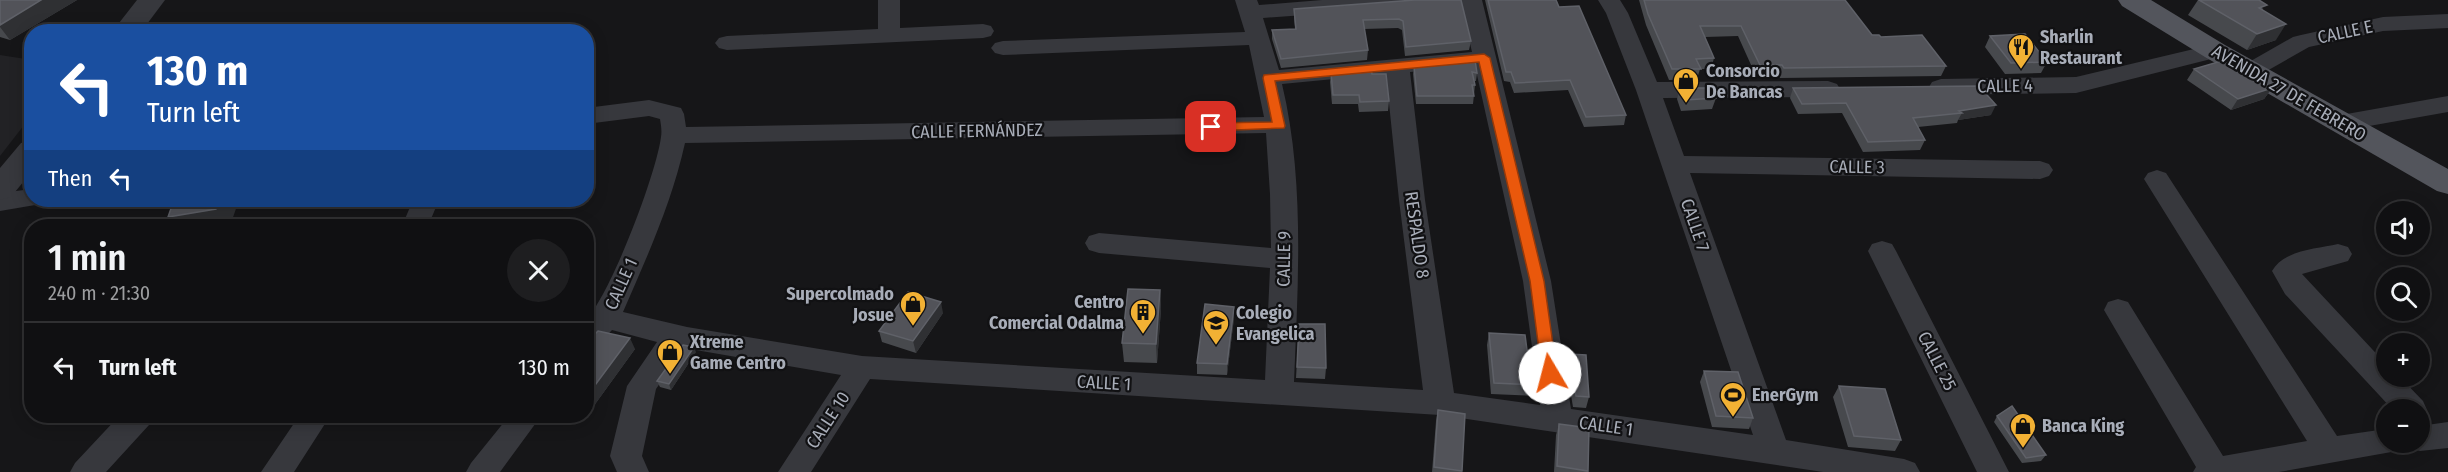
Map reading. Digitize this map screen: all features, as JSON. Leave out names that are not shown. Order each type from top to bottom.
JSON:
[{"type":"main road","name":"AVENIDA 27 DE FEBRERO","points":[[2132,0],[2215,51],[2448,183]]},
{"type":"street","points":[[132,24],[151,0]]},
{"type":"street","points":[[889,0],[889,35]]},
{"type":"street","points":[[1414,0],[1248,6],[1269,78],[1484,58]]},
{"type":"street","points":[[1471,0],[1537,281],[1557,418]]},
{"type":"street","name":"CALLE 7","points":[[1609,0],[1648,90],[1775,453]]},
{"type":"street","name":"CALLE E","points":[[2250,71],[2301,42],[2383,24],[2448,21]]},
{"type":"street","points":[[2282,28],[2301,42]]},
{"type":"street","points":[[727,43],[983,31]]},
{"type":"street","points":[[1003,48],[1258,38]]},
{"type":"street","name":"CALLE 4","points":[[1913,88],[2076,85],[2215,51]]},
{"type":"street","name":"RESPALDO 8","points":[[1397,66],[1412,200],[1440,403]]},
{"type":"street","name":"CALLE 9","points":[[1269,78],[1279,126],[1284,177],[1285,259],[1280,393]]},
{"type":"street","points":[[1648,90],[1855,89]]},
{"type":"street","points":[[2341,123],[2448,104]]},
{"type":"street","points":[[594,115],[649,108],[672,114],[674,135]]},
{"type":"street","name":"CALLE FERNÁNDEZ","points":[[674,135],[1279,126]]},
{"type":"street","name":"CALLE 1","points":[[674,135],[666,171],[637,248],[606,317],[640,328],[862,367],[1440,403],[1557,418],[1904,472]]},
{"type":"street","points":[[0,189],[24,160]]},
{"type":"street","name":"CALLE 3","points":[[1674,164],[2040,170]]},
{"type":"street","points":[[2157,179],[2329,450]]},
{"type":"street","points":[[0,202],[24,199]]},
{"type":"street","points":[[1099,243],[1285,259]]},
{"type":"street","name":"CALLE 25","points":[[1882,250],[1993,472]]},
{"type":"street","points":[[2338,254],[2297,263],[2286,271],[2295,287],[2402,399]]},
{"type":"street","points":[[2118,310],[2215,471]]},
{"type":"street","points":[[594,330],[606,317]]},
{"type":"street","points":[[633,472],[626,456],[642,386],[677,336]]},
{"type":"street","name":"CALLE 10","points":[[794,472],[862,367]]},
{"type":"street","points":[[86,472],[132,423]]},
{"type":"street","points":[[277,472],[310,423]]},
{"type":"street","points":[[482,472],[520,423]]},
{"type":"street","points":[[2209,472],[2376,443]]},
{"type":"shaded area","points":[[0,55],[24,59],[24,125],[0,156]]},
{"type":"building","points":[[0,0],[41,0],[0,25]]},
{"type":"building","points":[[1415,0],[1461,0],[1471,41],[1406,47],[1403,21],[1399,19],[1363,20],[1368,50],[1281,59],[1272,30],[1296,29],[1294,9]]},
{"type":"building","points":[[1488,0],[1556,0],[1559,7],[1579,6],[1626,115],[1586,117],[1570,80],[1515,83],[1511,72],[1506,72]]},
{"type":"building","points":[[1644,0],[1845,0],[1872,35],[1881,37],[1922,35],[1946,66],[1784,68],[1782,65],[1760,65],[1741,26],[1700,26],[1714,58],[1696,59],[1701,69],[1672,69]]},
{"type":"building","points":[[2199,0],[2259,0],[2267,5],[2259,8],[2286,24],[2257,34]]},
{"type":"building","points":[[2025,34],[2047,62],[2011,63],[1990,36]]},
{"type":"building","points":[[2228,59],[2272,88],[2238,99],[2194,69]]},
{"type":"building","points":[[1475,60],[1477,73],[1472,72],[1475,85],[1472,85],[1474,96],[1417,96],[1414,66]]},
{"type":"building","points":[[1371,68],[1372,74],[1386,74],[1389,101],[1360,102],[1359,95],[1333,95],[1331,72]]},
{"type":"building","points":[[1979,86],[1996,105],[1959,111],[1962,113],[1913,118],[1925,140],[1868,142],[1846,103],[1802,104],[1793,88]]},
{"type":"building","points":[[1680,88],[1710,88],[1716,98],[1685,100]]},
{"type":"building","points":[[172,207],[217,207],[216,209],[168,217]]},
{"type":"building","points":[[1128,289],[1160,290],[1156,344],[1122,343]]},
{"type":"building","points":[[908,292],[941,302],[913,341],[879,331]]},
{"type":"building","name":"Colegio Evangelica","points":[[1205,304],[1234,307],[1227,364],[1197,363]]},
{"type":"building","points":[[1299,324],[1325,324],[1326,368],[1297,367]]},
{"type":"building","points":[[598,331],[630,338],[594,387],[594,335]]},
{"type":"building","points":[[1489,333],[1525,335],[1527,350],[1535,351],[1539,385],[1494,383]]},
{"type":"building","points":[[683,345],[694,347],[669,384],[657,381]]},
{"type":"building","points":[[1569,354],[1586,355],[1589,397],[1576,396]]},
{"type":"building","points":[[1704,371],[1738,372],[1753,418],[1716,416]]},
{"type":"building","points":[[1839,386],[1885,389],[1901,440],[1854,436]]},
{"type":"building","points":[[2012,406],[2046,455],[2026,458],[1997,416]]},
{"type":"building","points":[[1438,410],[1465,414],[1462,471],[1434,467]]},
{"type":"building","points":[[1559,424],[1589,428],[1588,471],[1557,466]]},
{"type":"place","name":"Sharlin Restaurant","points":[[2021,70]]},
{"type":"place","name":"Consorcio De Bancas","points":[[1686,104]]},
{"type":"place","name":"Supercolmado Josue","points":[[913,327]]},
{"type":"place","name":"Centro Comercial Odalma","points":[[1143,335]]},
{"type":"place","name":"Colegio Evangelica","points":[[1216,346]]},
{"type":"place","name":"Xtreme Game Centro","points":[[670,375]]},
{"type":"place","name":"EnerGym","points":[[1733,418]]},
{"type":"place","name":"Banca King","points":[[2023,449]]},
{"type":"route","points":[[1211,127],[1279,126],[1269,78],[1484,58],[1537,281],[1550,373]]}]
